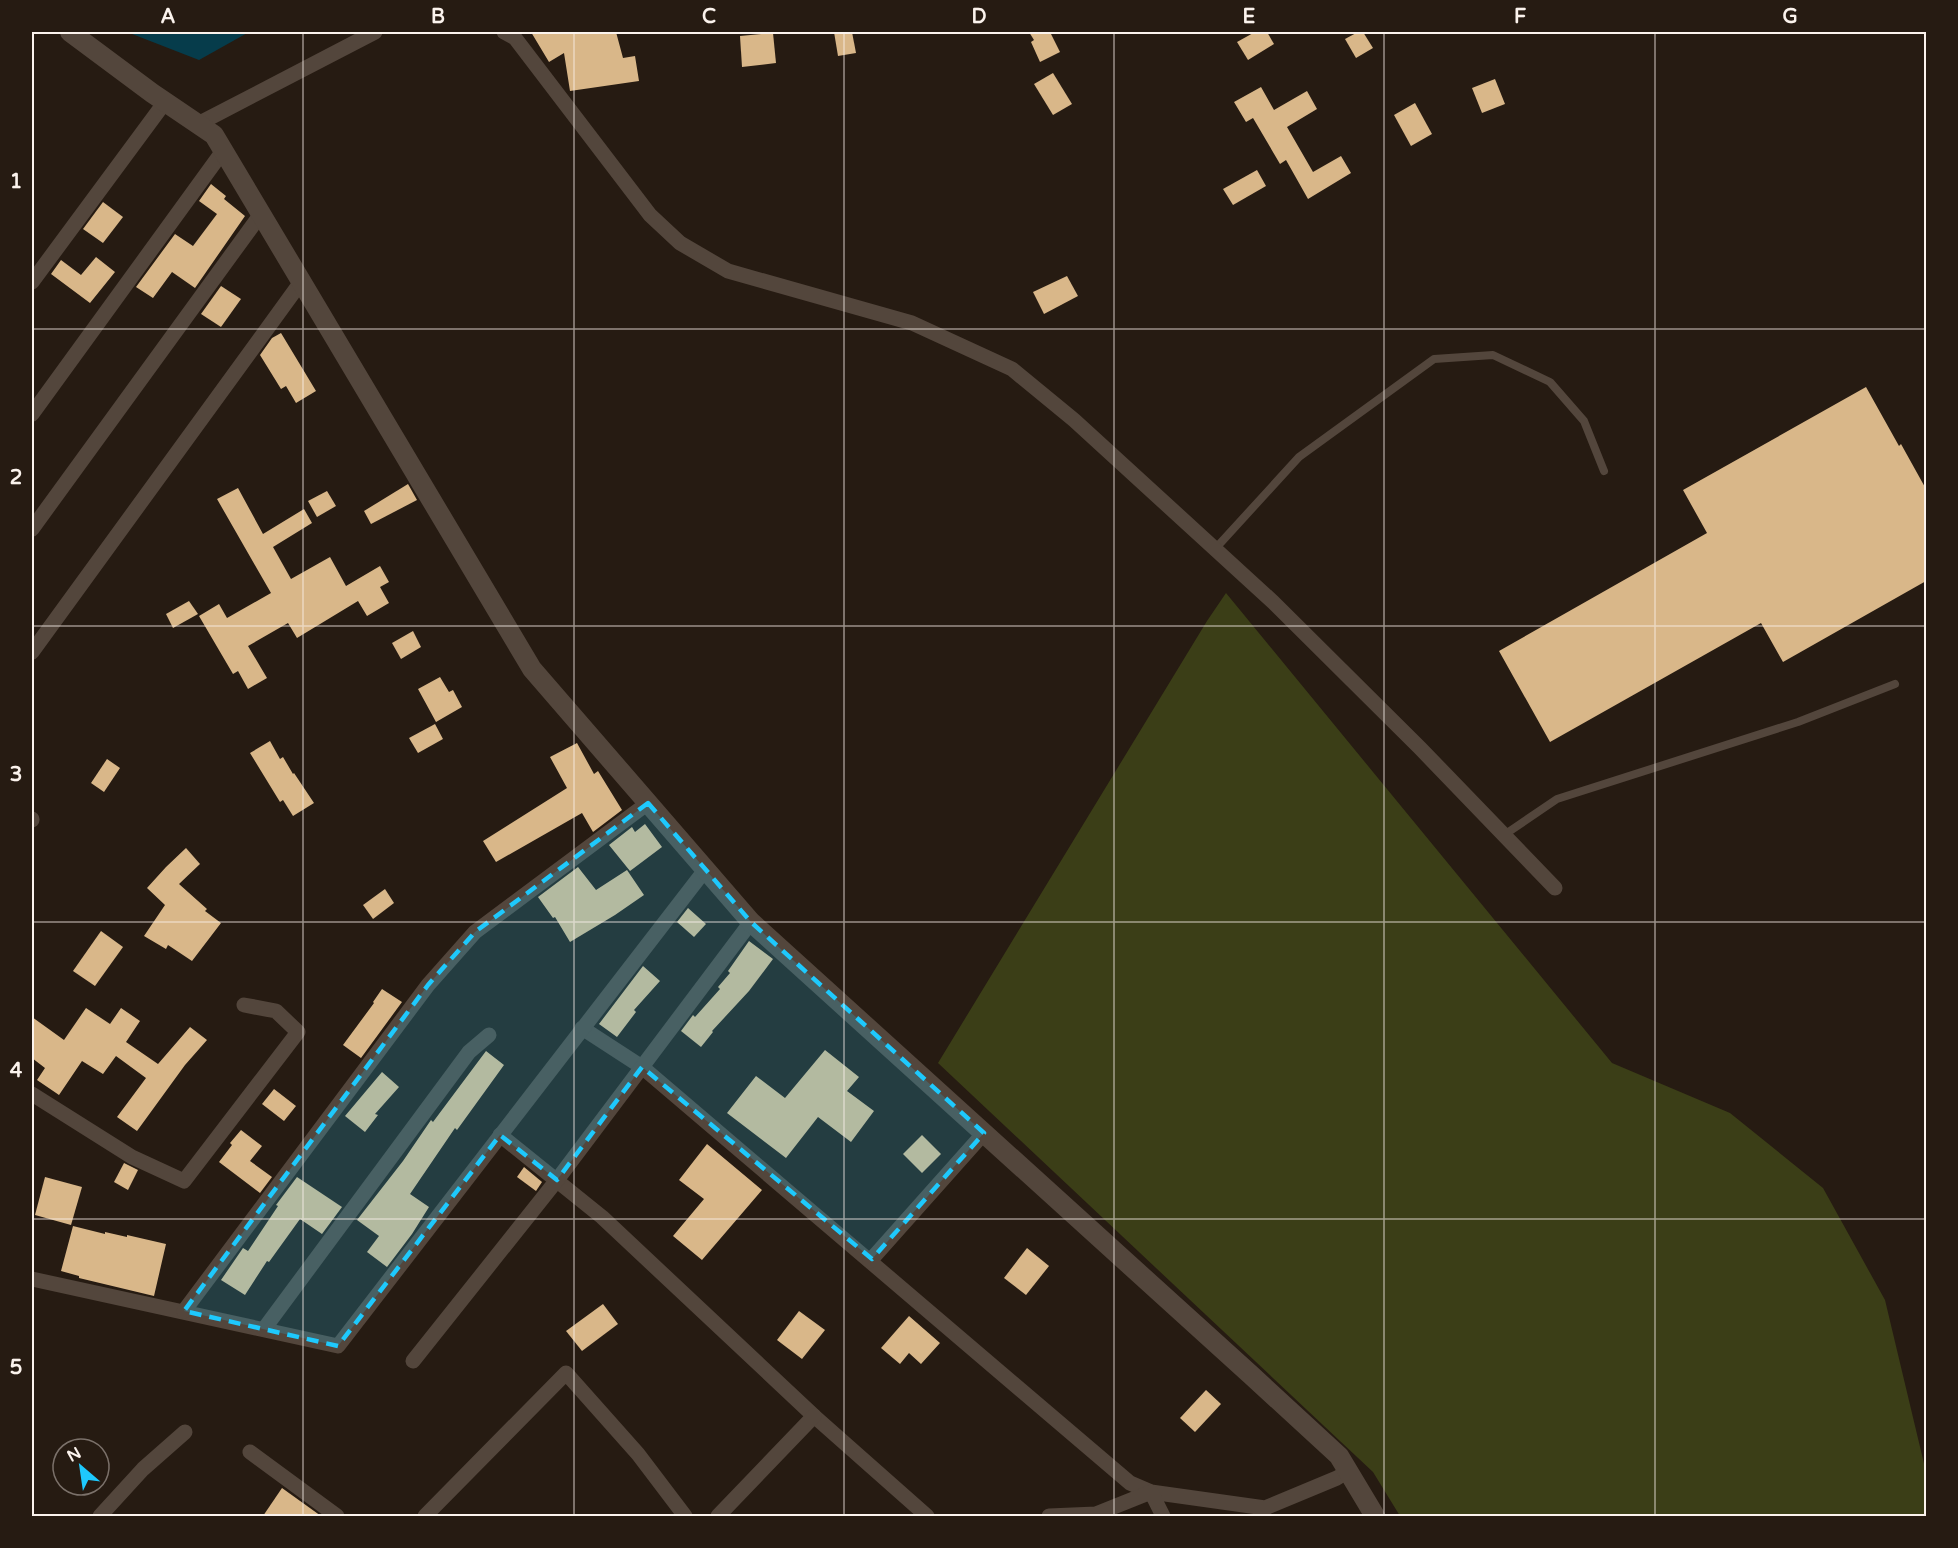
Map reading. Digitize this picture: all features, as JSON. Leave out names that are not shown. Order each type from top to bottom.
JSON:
[{"type":"street","points":[[70,32],[214,135],[532,669],[705,870],[751,922],[1339,1456],[1375,1516]]},
{"type":"street","points":[[198,124],[344,46],[375,32]]},
{"type":"street","points":[[504,32],[515,38],[650,215],[680,243],[728,271],[912,323],[1012,369],[1074,420],[1281,610],[1420,748],[1555,888]]},
{"type":"street","points":[[32,282],[165,102]]},
{"type":"street","points":[[32,414],[223,151]]},
{"type":"street","points":[[32,529],[261,214]]},
{"type":"street","points":[[32,652],[301,282]]},
{"type":"street","points":[[184,1311],[428,985],[475,932],[648,803]]},
{"type":"street","points":[[32,1279],[338,1346],[705,870]]},
{"type":"street","points":[[413,1361],[557,1180],[751,922]]},
{"type":"street","points":[[32,1094],[132,1157],[184,1181],[298,1032],[276,1011],[243,1005]]},
{"type":"street","points":[[582,1028],[642,1067],[1130,1483],[1151,1492],[1265,1508],[1337,1478],[1348,1471]]},
{"type":"street","points":[[264,1329],[469,1052],[489,1035]]},
{"type":"street","points":[[870,1261],[984,1133]]},
{"type":"street","points":[[500,1135],[602,1217],[814,1416],[927,1516]]},
{"type":"street","points":[[425,1516],[566,1373],[638,1454],[685,1516]]},
{"type":"street","points":[[718,1516],[814,1416]]},
{"type":"street","points":[[100,1516],[143,1469],[185,1432]]},
{"type":"street","points":[[250,1452],[338,1516]]},
{"type":"street","points":[[1049,1516],[1096,1514],[1151,1492]]},
{"type":"street","points":[[1151,1492],[1163,1516]]},
{"type":"lane","points":[[1215,549],[1299,458],[1434,359],[1493,356],[1551,382],[1584,422],[1604,471]]},
{"type":"lane","points":[[1504,835],[1557,799],[1798,722],[1895,684]]},
{"type":"highlighted area","points":[[648,803],[751,922],[984,1133],[872,1259],[642,1067],[557,1180],[500,1135],[338,1346],[184,1311],[428,985],[475,932]]},
{"type":"green space","points":[[1226,593],[1612,1063],[1730,1113],[1823,1188],[1885,1300],[1926,1472],[1926,1516],[1400,1516],[1373,1472],[938,1063]]},
{"type":"water","points":[[127,32],[249,32],[199,60]]},
{"type":"building","points":[[531,32],[616,32],[623,58],[635,56],[639,81],[570,91],[564,53],[549,62]]},
{"type":"building","points":[[834,32],[852,32],[856,53],[838,56]]},
{"type":"building","points":[[1029,32],[1050,32],[1060,52],[1040,62],[1031,42],[1034,40]]},
{"type":"building","points":[[1255,32],[1267,32],[1274,44],[1248,60],[1237,42]]},
{"type":"building","points":[[1358,32],[1363,32],[1373,48],[1356,58],[1345,39]]},
{"type":"building","points":[[773,33],[776,63],[742,67],[740,36]]},
{"type":"building","points":[[1053,73],[1072,104],[1053,115],[1034,84]]},
{"type":"building","points":[[1495,79],[1505,104],[1482,113],[1472,88]]},
{"type":"building","points":[[1261,87],[1274,110],[1307,91],[1317,109],[1287,127],[1313,172],[1341,156],[1351,173],[1308,199],[1286,160],[1280,164],[1253,118],[1246,122],[1234,102]]},
{"type":"building","points":[[1415,103],[1432,134],[1411,146],[1394,115]]},
{"type":"building","points":[[1257,170],[1266,186],[1233,205],[1223,189]]},
{"type":"building","points":[[211,184],[226,196],[224,199],[245,216],[195,288],[172,272],[153,298],[136,287],[175,234],[193,246],[217,214],[199,201]]},
{"type":"building","points":[[103,202],[123,217],[103,243],[83,229]]},
{"type":"building","points":[[96,257],[115,272],[90,303],[51,274],[61,260],[81,275]]},
{"type":"building","points":[[1067,276],[1078,296],[1044,314],[1033,292]]},
{"type":"building","points":[[221,286],[241,299],[221,327],[201,314]]},
{"type":"building","points":[[281,333],[316,391],[296,403],[286,386],[281,389],[260,355],[272,338]]},
{"type":"building","points":[[1866,387],[1926,489],[1926,581],[1783,662],[1761,623],[1550,742],[1499,651],[1707,533],[1683,490]]},
{"type":"building","points":[[408,484],[417,500],[371,524],[364,511]]},
{"type":"building","points":[[238,488],[263,534],[304,509],[312,523],[273,547],[291,579],[330,557],[346,586],[380,566],[389,582],[380,587],[389,603],[367,616],[358,601],[297,638],[288,623],[248,646],[267,678],[248,689],[238,671],[233,674],[199,616],[219,604],[227,618],[271,593],[217,499]]},
{"type":"building","points":[[327,491],[336,506],[317,517],[308,501]]},
{"type":"building","points":[[189,601],[198,614],[173,628],[166,614]]},
{"type":"building","points":[[413,631],[421,647],[401,659],[392,643]]},
{"type":"building","points":[[440,677],[449,692],[453,690],[462,707],[436,722],[418,689]]},
{"type":"building","points":[[435,724],[443,739],[418,753],[409,738]]},
{"type":"building","points":[[270,741],[280,759],[283,757],[314,803],[293,816],[283,800],[280,802],[250,753]]},
{"type":"building","points":[[577,743],[594,774],[598,771],[622,810],[593,832],[582,813],[496,862],[483,841],[567,788],[550,757]]},
{"type":"building","points":[[107,759],[120,768],[104,792],[91,783]]},
{"type":"building","points":[[645,824],[662,847],[630,871],[609,845],[632,827],[635,832]]},
{"type":"building","points":[[186,848],[200,864],[179,884],[207,909],[205,911],[221,923],[192,961],[168,945],[166,949],[144,936],[165,905],[147,888]]},
{"type":"building","points":[[578,867],[596,890],[627,870],[644,895],[570,942],[555,917],[553,918],[538,897]]},
{"type":"building","points":[[385,889],[394,903],[373,919],[363,905]]},
{"type":"building","points":[[688,908],[706,924],[694,937],[677,922]]},
{"type":"building","points":[[101,931],[123,947],[95,986],[73,971]]},
{"type":"building","points":[[749,941],[773,959],[701,1047],[681,1031],[693,1015],[695,1017],[720,989],[718,987],[730,973],[728,971]]},
{"type":"building","points":[[643,966],[660,981],[634,1010],[636,1012],[617,1037],[599,1024]]},
{"type":"building","points":[[382,989],[402,1002],[361,1058],[343,1045]]},
{"type":"building","points":[[86,1008],[110,1024],[121,1008],[140,1021],[126,1042],[158,1064],[190,1027],[207,1040],[185,1065],[137,1131],[117,1117],[146,1078],[116,1056],[103,1074],[82,1061],[59,1095],[37,1080],[45,1068],[32,1058],[32,1017],[64,1040]]},
{"type":"building","points":[[825,1050],[859,1077],[847,1091],[874,1111],[851,1142],[818,1117],[786,1158],[727,1113],[756,1076],[785,1098]]},
{"type":"building","points":[[486,1051],[504,1065],[457,1130],[455,1128],[410,1194],[429,1207],[387,1267],[367,1252],[379,1236],[357,1220],[403,1161],[431,1120],[433,1122]]},
{"type":"building","points":[[382,1072],[399,1087],[375,1114],[378,1115],[365,1132],[345,1116]]},
{"type":"building","points":[[274,1089],[296,1106],[284,1121],[262,1104]]},
{"type":"building","points":[[241,1130],[262,1146],[250,1161],[272,1177],[260,1193],[219,1162]]},
{"type":"building","points":[[922,1135],[941,1154],[922,1173],[903,1154]]},
{"type":"building","points":[[707,1144],[762,1190],[702,1260],[673,1236],[704,1199],[679,1180]]},
{"type":"building","points":[[124,1163],[138,1170],[128,1190],[114,1182]]},
{"type":"building","points":[[524,1167],[542,1182],[536,1191],[517,1177]]},
{"type":"building","points":[[45,1177],[82,1187],[71,1225],[35,1215]]},
{"type":"building","points":[[297,1177],[342,1207],[322,1234],[300,1219],[269,1262],[267,1261],[245,1295],[221,1280],[243,1248],[248,1251],[278,1206],[276,1205]]},
{"type":"building","points":[[73,1226],[166,1244],[154,1296],[79,1278],[79,1276],[61,1271]]},
{"type":"building","points":[[1027,1248],[1049,1266],[1026,1295],[1004,1278]]},
{"type":"building","points":[[603,1304],[618,1324],[582,1351],[566,1331]]},
{"type":"building","points":[[799,1311],[825,1330],[802,1359],[777,1340]]},
{"type":"building","points":[[909,1316],[940,1343],[921,1364],[909,1353],[900,1364],[881,1348]]},
{"type":"building","points":[[1206,1390],[1221,1404],[1195,1432],[1180,1418]]},
{"type":"building","points":[[282,1488],[321,1516],[263,1516]]}]
